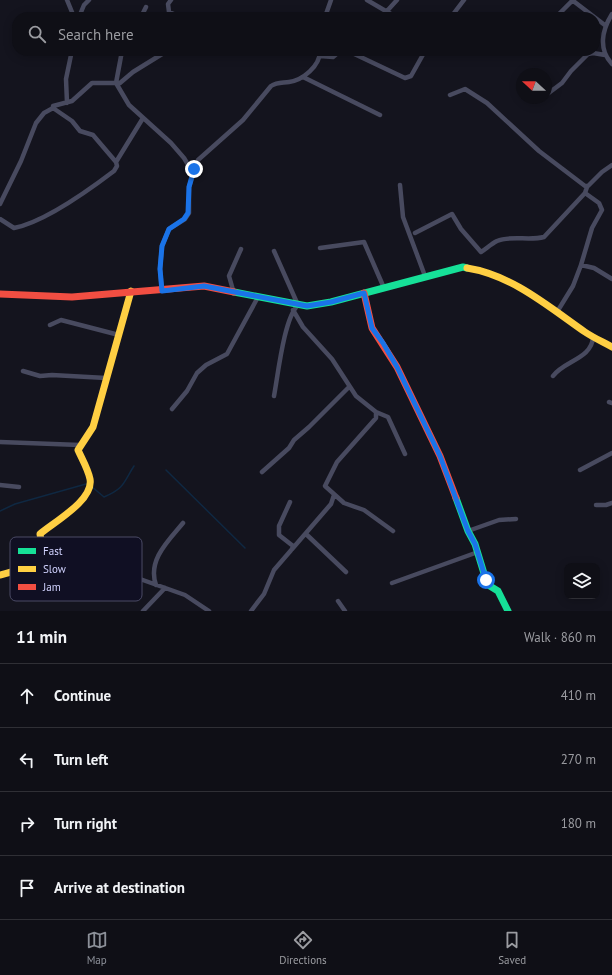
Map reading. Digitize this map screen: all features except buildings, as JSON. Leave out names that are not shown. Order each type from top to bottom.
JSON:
[{"type":"street","points":[[67,0],[72,12]]},
{"type":"street","points":[[81,12],[84,5],[89,0]]},
{"type":"street","points":[[169,12],[168,4],[171,0]]},
{"type":"street","points":[[327,12],[331,0]]},
{"type":"street","points":[[367,0],[386,11],[396,0]]},
{"type":"street","points":[[454,12],[464,0]]},
{"type":"street","points":[[561,12],[573,0],[588,12]]},
{"type":"street","points":[[144,12],[146,7]]},
{"type":"street","points":[[612,14],[606,26],[602,47],[605,56],[612,64]]},
{"type":"street","points":[[600,21],[606,26]]},
{"type":"street","points":[[600,55],[605,56]]},
{"type":"street","points":[[67,103],[66,79],[69,56]]},
{"type":"street","points":[[120,56],[116,83],[128,105],[171,143],[184,158],[193,173]]},
{"type":"street","points":[[0,204],[21,161],[36,123],[44,113],[53,108],[53,106],[67,103],[77,97],[92,83],[116,83],[123,81],[133,72],[159,56]]},
{"type":"street","points":[[162,291],[160,269],[162,246],[169,229],[184,219],[188,213],[189,187],[193,173],[201,156],[243,120],[271,86],[275,83],[290,82],[303,77],[313,67],[318,56]]},
{"type":"street","points":[[359,56],[405,78],[411,76],[422,56]]},
{"type":"street","points":[[552,90],[562,83],[586,56]]},
{"type":"street","points":[[303,77],[380,115]]},
{"type":"street","points":[[450,95],[465,89],[487,103],[544,155],[587,187]]},
{"type":"street","points":[[53,108],[72,121],[80,132],[93,135],[116,162]]},
{"type":"street","points":[[0,219],[14,228],[42,217],[73,200],[100,182],[114,172],[117,166],[116,162],[143,118]]},
{"type":"street","points":[[415,233],[452,214],[460,229],[481,252],[498,241],[515,238],[536,239],[544,237],[584,193],[587,187],[602,172],[612,165]]},
{"type":"street","points":[[400,185],[402,217],[425,276]]},
{"type":"street","points":[[557,312],[573,286],[592,228],[602,210],[599,203],[584,193]]},
{"type":"street","points":[[320,248],[364,242],[384,288]]},
{"type":"street","points":[[233,290],[229,276],[242,249]]},
{"type":"street","points":[[274,251],[303,328],[336,366],[356,396],[376,412],[388,417],[392,422],[405,454]]},
{"type":"street","points":[[581,265],[594,268],[612,279]]},
{"type":"street","points":[[0,294],[72,297],[131,291],[162,291],[204,286],[233,290],[296,308],[331,302],[463,267],[481,270],[509,282],[593,337],[612,346]]},
{"type":"street","points":[[40,537],[43,530],[76,508],[83,500],[90,486],[90,480],[78,453],[80,445],[93,427],[131,291]]},
{"type":"street","points":[[364,293],[372,328],[383,343],[419,411],[448,476],[468,531],[478,552],[485,583],[498,591],[508,611]]},
{"type":"street","points":[[172,409],[187,391],[196,373],[206,365],[227,354],[258,297]]},
{"type":"street","points":[[274,396],[286,334],[296,308]]},
{"type":"street","points":[[50,325],[61,320],[119,335]]},
{"type":"street","points":[[553,376],[557,370],[570,365],[588,351],[593,337]]},
{"type":"street","points":[[23,371],[40,376],[61,375],[106,378]]},
{"type":"street","points":[[262,472],[289,448],[294,440],[349,387]]},
{"type":"street","points":[[376,412],[376,418],[337,462],[325,483],[326,488],[334,495],[349,505],[364,510],[393,531]]},
{"type":"street","points":[[0,442],[80,445]]},
{"type":"street","points":[[580,470],[612,453]]},
{"type":"street","points":[[0,484],[19,487]]},
{"type":"street","points":[[251,611],[264,594],[274,570],[292,551],[331,504],[334,495]]},
{"type":"street","points":[[290,502],[279,526],[279,535],[293,546],[292,551]]},
{"type":"street","points":[[596,505],[606,505],[612,503]]},
{"type":"street","points":[[468,531],[499,520],[516,519]]},
{"type":"street","points":[[156,585],[153,572],[160,553],[183,523]]},
{"type":"street","points":[[306,534],[346,572]]},
{"type":"street","points":[[392,583],[478,552]]},
{"type":"street","points":[[0,575],[10,572]]},
{"type":"street","points":[[142,580],[185,595],[209,611]]},
{"type":"street","points":[[143,611],[165,588]]},
{"type":"street","points":[[338,601],[345,611]]},
{"type":"waterway","points":[[91,486],[104,497],[111,494],[120,488],[134,466]]},
{"type":"waterway","points":[[166,470],[245,548]]},
{"type":"waterway","points":[[0,511],[15,504],[86,484]]},
{"type":"traffic: fast","points":[[234,292],[307,306],[331,302],[463,267],[467,268]]},
{"type":"traffic: fast","points":[[456,498],[468,531],[475,544],[486,580],[485,583],[498,591],[508,611]]},
{"type":"traffic: slow","points":[[467,268],[499,277],[515,285],[544,303],[588,334],[612,347]]},
{"type":"traffic: slow","points":[[40,537],[40,534],[72,510],[80,502],[90,487],[89,475],[78,450],[93,427],[131,291]]},
{"type":"traffic: slow","points":[[0,575],[10,572]]},
{"type":"traffic: jam","points":[[0,294],[72,297],[204,286],[234,292]]},
{"type":"traffic: jam","points":[[364,293],[372,328],[397,367],[440,456],[456,498]]},
{"type":"route","points":[[194,169],[189,187],[187,217],[169,229],[162,246],[160,269],[162,291],[204,286],[233,290],[258,297],[307,306],[331,302],[364,293],[366,309],[372,328],[397,367],[440,456],[468,531],[478,552],[486,580]]}]
